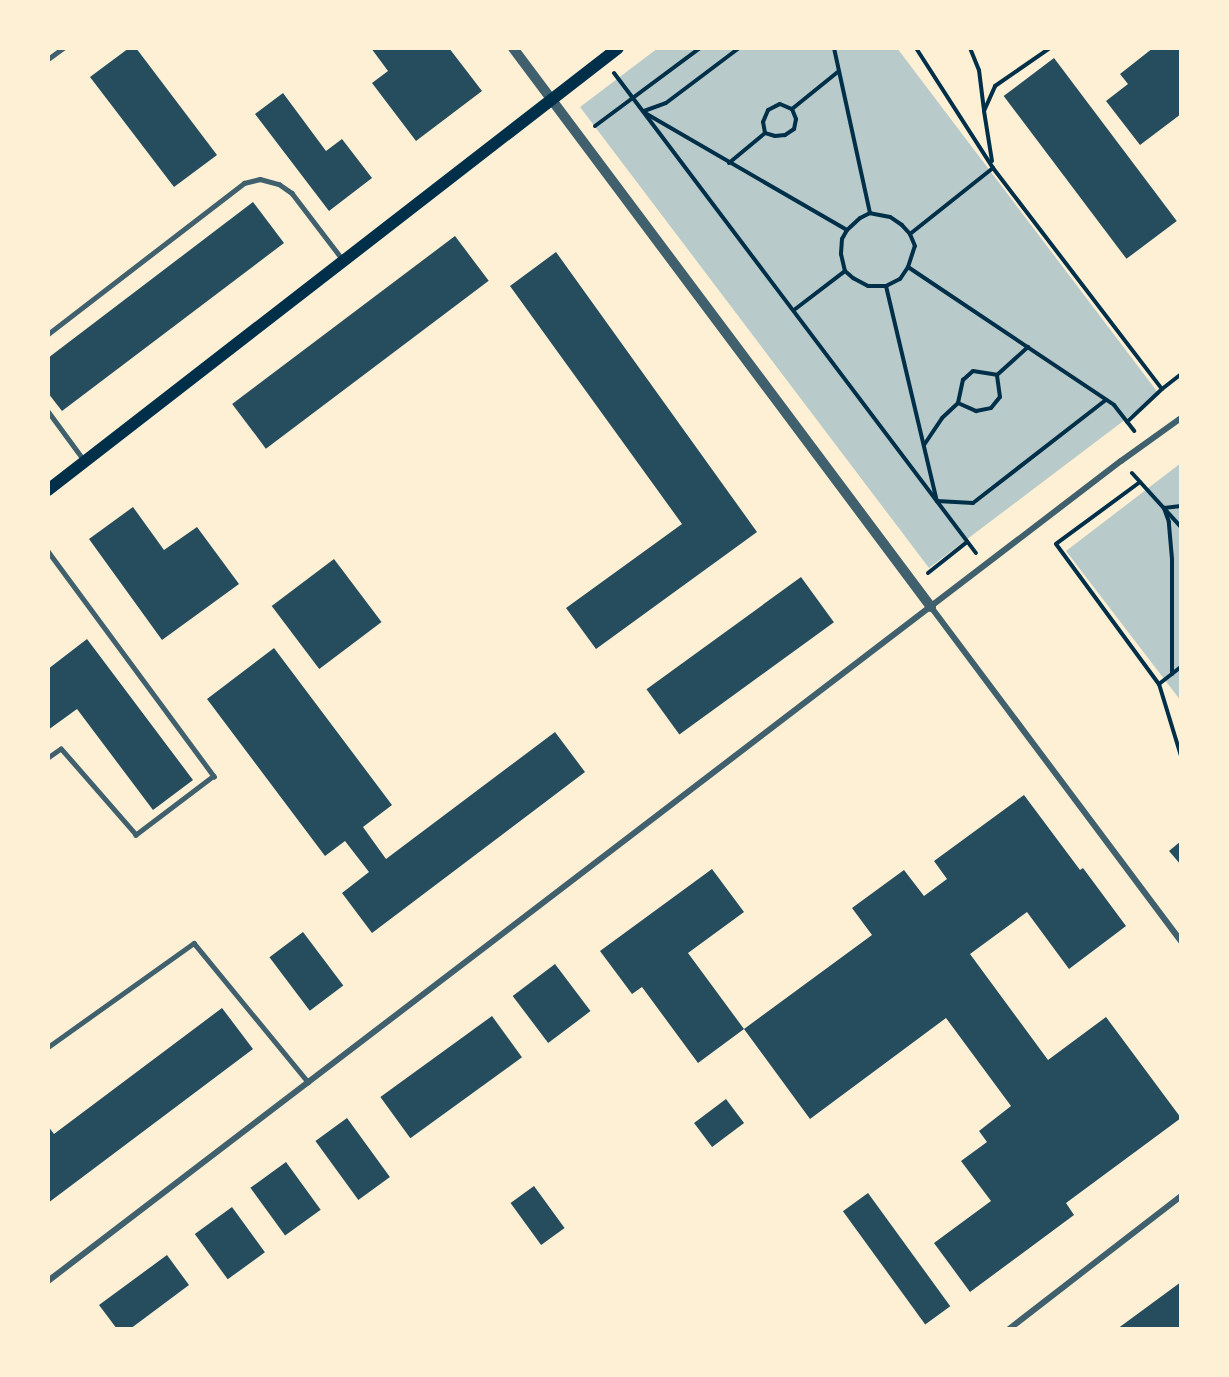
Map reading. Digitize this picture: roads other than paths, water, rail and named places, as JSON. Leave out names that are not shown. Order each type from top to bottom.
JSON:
[{"type":"main road","points":[[48,490],[618,48]]},
{"type":"street","points":[[513,48],[1181,940]]},
{"type":"street","points":[[48,1281],[1121,461],[1181,418]]},
{"type":"street","points":[[1009,1329],[1180,1197]]},
{"type":"lane","points":[[48,59],[63,48]]},
{"type":"lane","points":[[48,334],[244,183],[260,179],[279,184],[292,193],[344,260]]},
{"type":"lane","points":[[48,411],[85,461]]},
{"type":"lane","points":[[48,551],[214,776],[136,835],[61,749],[48,758]]},
{"type":"lane","points":[[48,1047],[194,943],[308,1082]]}]
